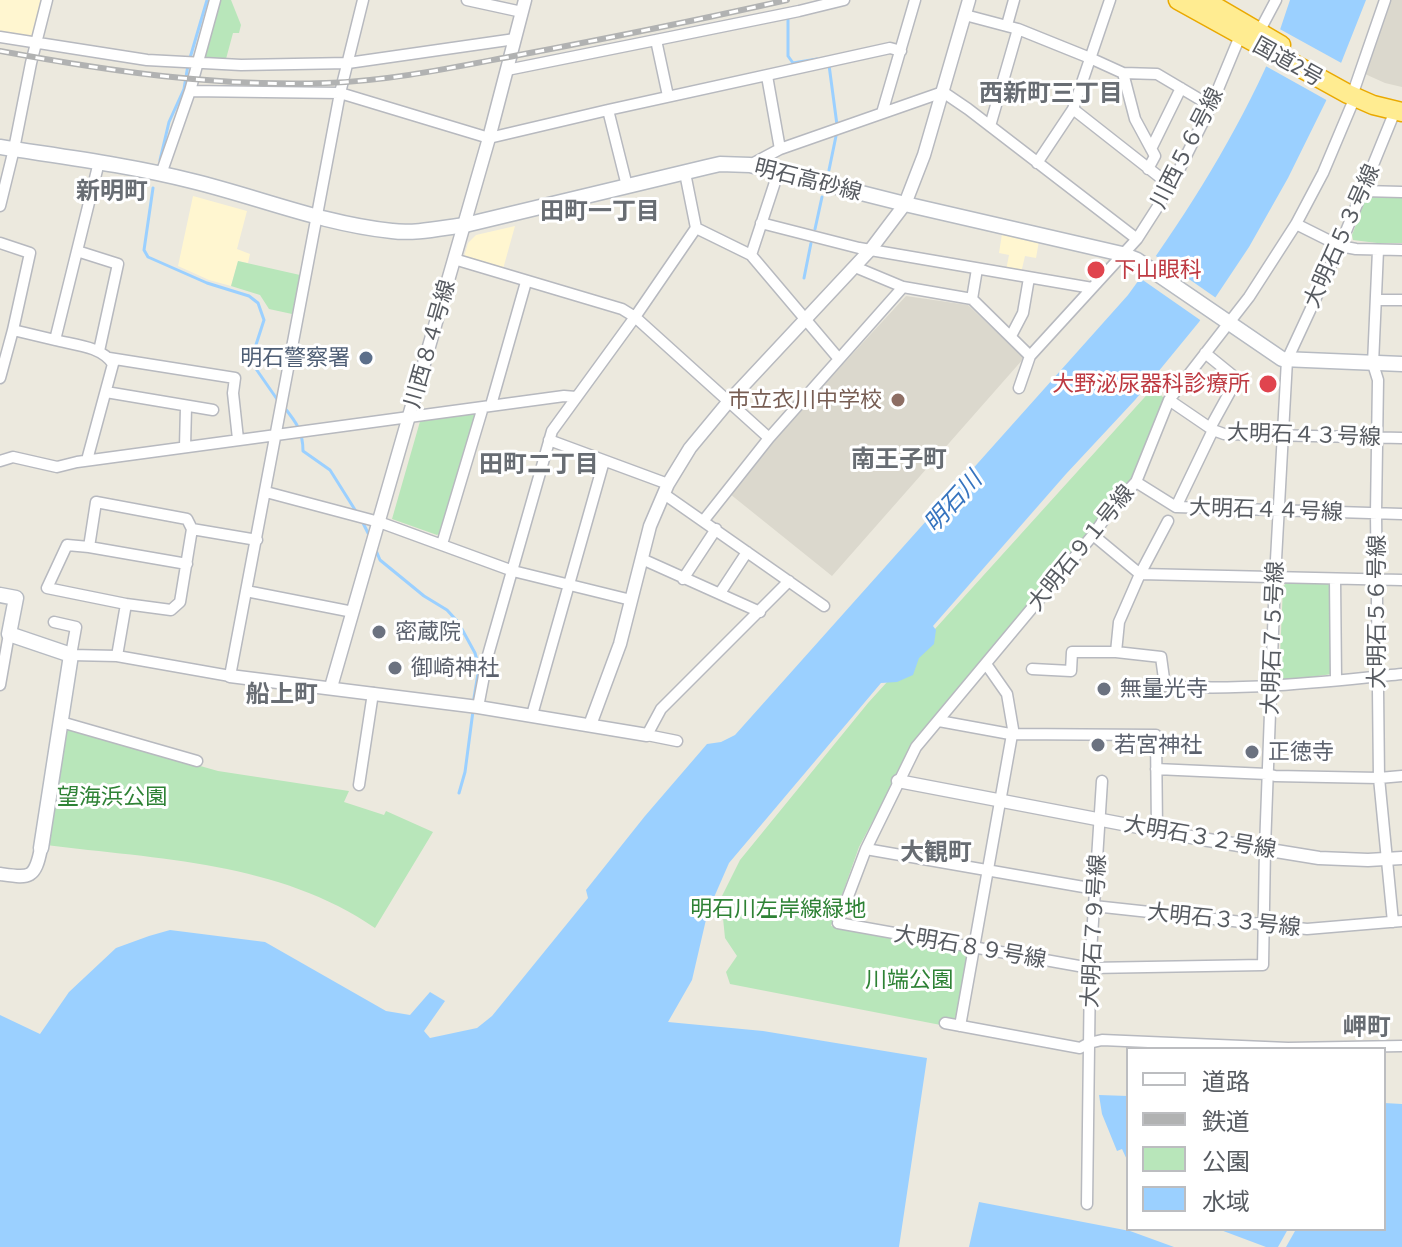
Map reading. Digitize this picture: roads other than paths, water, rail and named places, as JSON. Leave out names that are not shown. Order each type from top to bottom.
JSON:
[{"type":"highway","name":"国道2号","points":[[1178,0],[1240,36],[1261,38]]},
{"type":"highway","name":"国道2号","points":[[1204,0],[1261,38],[1352,91],[1373,94],[1400,108]]},
{"type":"main road","name":"明石高砂線","points":[[7,148],[161,174],[316,217],[394,232],[465,225],[720,164],[750,165],[1130,257],[1282,359],[1402,364]]},
{"type":"main road","points":[[0,595],[16,598],[9,634],[71,655],[41,848]]},
{"type":"street","points":[[0,206],[7,148],[47,0]]},
{"type":"street","points":[[161,174],[190,91],[215,0]]},
{"type":"street","points":[[230,676],[340,93],[363,0]]},
{"type":"street","points":[[467,0],[524,6]]},
{"type":"street","points":[[507,70],[844,0]]},
{"type":"street","points":[[882,113],[915,0]]},
{"type":"street","points":[[590,725],[620,644],[650,526],[666,489],[690,448],[729,401],[855,267],[905,204],[924,155],[969,0]]},
{"type":"street","points":[[1007,25],[1014,0]]},
{"type":"street","points":[[1037,163],[1073,109],[1110,0]]},
{"type":"street","points":[[1261,38],[1276,0]]},
{"type":"street","name":"大明石９１号線","points":[[939,721],[1136,482],[1169,400],[1226,321],[1249,297],[1296,224],[1323,173],[1385,0]]},
{"type":"street","name":"川西８４号線","points":[[331,687],[465,225],[524,6]]},
{"type":"street","points":[[965,15],[1018,29],[1123,73],[1157,74],[1211,106]]},
{"type":"street","points":[[990,126],[1018,29]]},
{"type":"street","name":"川西５６号線","points":[[1030,356],[1092,288],[1130,257],[1137,239],[1171,186],[1211,106],[1240,36]]},
{"type":"street","points":[[0,37],[147,60],[255,65],[348,63],[515,39]]},
{"type":"street","points":[[656,40],[668,96]]},
{"type":"street","points":[[190,91],[340,93],[489,138],[890,48],[901,51]]},
{"type":"street","points":[[1123,73],[1135,119],[1155,156],[1148,169]]},
{"type":"street","points":[[767,76],[780,149]]},
{"type":"street","points":[[1151,149],[1181,88]]},
{"type":"street","points":[[750,165],[780,149],[943,92]]},
{"type":"street","points":[[943,92],[1137,239]]},
{"type":"street","name":"大明石５３号線","points":[[1287,360],[1400,108]]},
{"type":"street","points":[[1073,109],[1171,186]]},
{"type":"street","points":[[608,110],[627,186]]},
{"type":"street","points":[[55,340],[99,162]]},
{"type":"street","points":[[478,707],[488,655],[552,431],[696,228],[685,173]]},
{"type":"street","points":[[751,255],[778,173]]},
{"type":"street","points":[[1363,191],[1402,192]]},
{"type":"street","points":[[761,223],[859,248],[1092,288]]},
{"type":"street","points":[[1296,224],[1340,246],[1402,250]]},
{"type":"street","points":[[696,228],[751,255],[839,359]]},
{"type":"street","points":[[0,243],[30,253],[0,378]]},
{"type":"street","name":"大明石５６号線","points":[[1378,250],[1373,364],[1378,380],[1379,778],[1387,860],[1398,922]]},
{"type":"street","points":[[77,251],[118,264],[99,351]]},
{"type":"street","points":[[454,259],[622,309],[635,317],[769,438]]},
{"type":"street","points":[[855,267],[903,287],[972,299],[1030,356],[1019,388]]},
{"type":"street","points":[[972,299],[977,269]]},
{"type":"street","points":[[1011,336],[1023,313],[1029,278]]},
{"type":"street","points":[[442,544],[526,282]]},
{"type":"street","points":[[704,520],[769,438],[903,287]]},
{"type":"street","points":[[1377,300],[1402,300]]},
{"type":"street","points":[[13,330],[99,351],[113,364],[87,460]]},
{"type":"street","points":[[1176,507],[1237,379],[1205,353]]},
{"type":"street","points":[[109,358],[235,378],[233,393],[238,439]]},
{"type":"street","name":"大明石７５号線","points":[[1263,965],[1267,774],[1287,360]]},
{"type":"street","points":[[106,392],[213,410]]},
{"type":"street","points":[[1,462],[13,457],[57,467],[87,460],[275,434],[564,396],[576,397]]},
{"type":"street","name":"大明石４３号線","points":[[1169,400],[1224,434],[1402,438]]},
{"type":"street","points":[[185,447],[186,407]]},
{"type":"street","points":[[549,440],[666,489],[747,552],[824,606]]},
{"type":"street","points":[[532,715],[604,461]]},
{"type":"street","name":"大明石４４号線","points":[[1136,482],[1176,507],[1402,514]]},
{"type":"street","points":[[266,492],[377,528],[442,544],[513,571],[631,600]]},
{"type":"street","points":[[89,547],[96,502],[187,519],[192,529],[187,564],[180,602],[171,610],[47,588],[67,545],[187,564]]},
{"type":"street","points":[[1116,652],[1119,622],[1168,521]]},
{"type":"street","points":[[192,529],[257,540]]},
{"type":"street","points":[[683,579],[716,529]]},
{"type":"street","points":[[1093,535],[1140,574],[1402,580]]},
{"type":"street","points":[[720,593],[747,552]]},
{"type":"street","points":[[642,559],[760,612]]},
{"type":"street","points":[[1335,579],[1336,680]]},
{"type":"street","points":[[647,735],[661,709],[789,581]]},
{"type":"street","points":[[246,591],[353,612]]},
{"type":"street","points":[[117,656],[126,604]]},
{"type":"street","points":[[54,622],[76,627],[71,655],[117,656],[230,676],[478,707],[677,741]]},
{"type":"street","points":[[0,685],[9,634]]},
{"type":"street","points":[[1032,669],[1071,671],[1072,652],[1116,652],[1161,657],[1165,686],[1174,687],[1271,687],[1402,674]]},
{"type":"street","points":[[960,1026],[1013,729],[1007,694],[986,664]]},
{"type":"street","points":[[359,785],[373,693]]},
{"type":"street","points":[[939,721],[1010,734],[1156,735],[1157,830]]},
{"type":"street","name":"大明石８９号線","points":[[939,721],[916,747],[898,781],[866,849],[838,923],[1090,968],[1263,965]]},
{"type":"street","points":[[61,722],[197,761]]},
{"type":"street","points":[[1156,769],[1275,776],[1402,776]]},
{"type":"street","name":"大明石３２号線","points":[[898,781],[1319,858],[1402,858]]},
{"type":"street","name":"大明石７９号線","points":[[1087,1204],[1090,968],[1102,781]]},
{"type":"street","points":[[0,874],[23,877],[31,874],[41,848]]},
{"type":"street","points":[[866,849],[1095,889]]},
{"type":"street","name":"大明石３３号線","points":[[1094,906],[1307,929],[1398,922]]},
{"type":"street","points":[[945,1023],[1080,1048],[1102,1040],[1265,1047]]},
{"type":"street","points":[[1345,1047],[1402,1046]]},
{"type":"water","name":"明石川","points":[[1290,0],[1366,0],[1326,101],[1249,247],[1199,322],[1135,400],[933,626],[936,630],[934,644],[919,658],[913,675],[897,682],[881,683],[729,863],[708,911],[692,980],[668,1022],[763,1031],[927,1058],[899,1247],[0,1247],[0,1015],[40,1034],[69,992],[116,948],[170,930],[265,942],[386,1011],[410,1015],[430,992],[445,1001],[424,1031],[430,1038],[477,1028],[492,1016],[588,898],[586,890],[707,744],[735,735],[1128,295],[1184,213],[1251,99],[1269,61]]},
{"type":"water","points":[[1099,1095],[1126,1096],[1126,1158],[1122,1149],[1117,1151],[1102,1114]]},
{"type":"water","points":[[1386,1103],[1402,1104],[1402,1247],[1286,1247],[1295,1231],[1386,1231]]},
{"type":"water","points":[[979,1202],[1130,1231],[1174,1247],[969,1247]]},
{"type":"water","points":[[1223,1231],[1287,1231],[1278,1247],[1266,1247]]},
{"type":"waterway","points":[[190,58],[207,0]]},
{"type":"waterway","points":[[788,20],[788,56],[793,63],[817,59]]},
{"type":"waterway","points":[[160,160],[169,122],[184,89],[188,65]]},
{"type":"waterway","points":[[829,65],[837,125]]},
{"type":"waterway","points":[[829,170],[836,136]]},
{"type":"waterway","points":[[153,188],[144,250],[148,257],[207,283],[249,296],[258,303],[264,320],[253,354],[254,366],[279,402]]},
{"type":"waterway","points":[[815,229],[822,197]]},
{"type":"waterway","points":[[804,278],[811,243]]},
{"type":"waterway","points":[[284,407],[298,427],[303,451],[330,470],[357,513]]},
{"type":"waterway","points":[[361,519],[370,537]]},
{"type":"waterway","points":[[375,548],[380,560],[424,596],[447,610],[458,622],[479,667],[473,704]]},
{"type":"waterway","points":[[459,793],[473,711]]},
{"type":"railway","points":[[0,51],[122,71],[203,80],[285,84],[350,82],[471,64],[787,0]]},
{"type":"place","name":"下山眼科","points":[[1096,270]]},
{"type":"place","name":"明石警察署","points":[[366,358]]},
{"type":"place","name":"大野泌尿器科診療所","points":[[1268,384]]},
{"type":"place","name":"市立衣川中学校","points":[[898,400]]},
{"type":"place","name":"密蔵院","points":[[379,632]]},
{"type":"place","name":"御崎神社","points":[[395,668]]},
{"type":"place","name":"無量光寺","points":[[1104,689]]},
{"type":"place","name":"若宮神社","points":[[1098,745]]},
{"type":"place","name":"正徳寺","points":[[1252,752]]},
{"type":"district","name":"西新町三丁目","points":[[1051,93]]},
{"type":"district","name":"新明町","points":[[112,191]]},
{"type":"district","name":"田町一丁目","points":[[600,211]]},
{"type":"district","name":"南王子町","points":[[899,459]]},
{"type":"district","name":"田町二丁目","points":[[539,464]]},
{"type":"district","name":"船上町","points":[[282,694]]},
{"type":"district","name":"大観町","points":[[936,852]]},
{"type":"district","name":"岬町","points":[[1367,1027]]},
{"type":"park label","name":"望海浜公園","points":[[112,797]]},
{"type":"park label","name":"明石川左岸線緑地","points":[[778,909]]},
{"type":"park label","name":"川端公園","points":[[909,980]]}]
